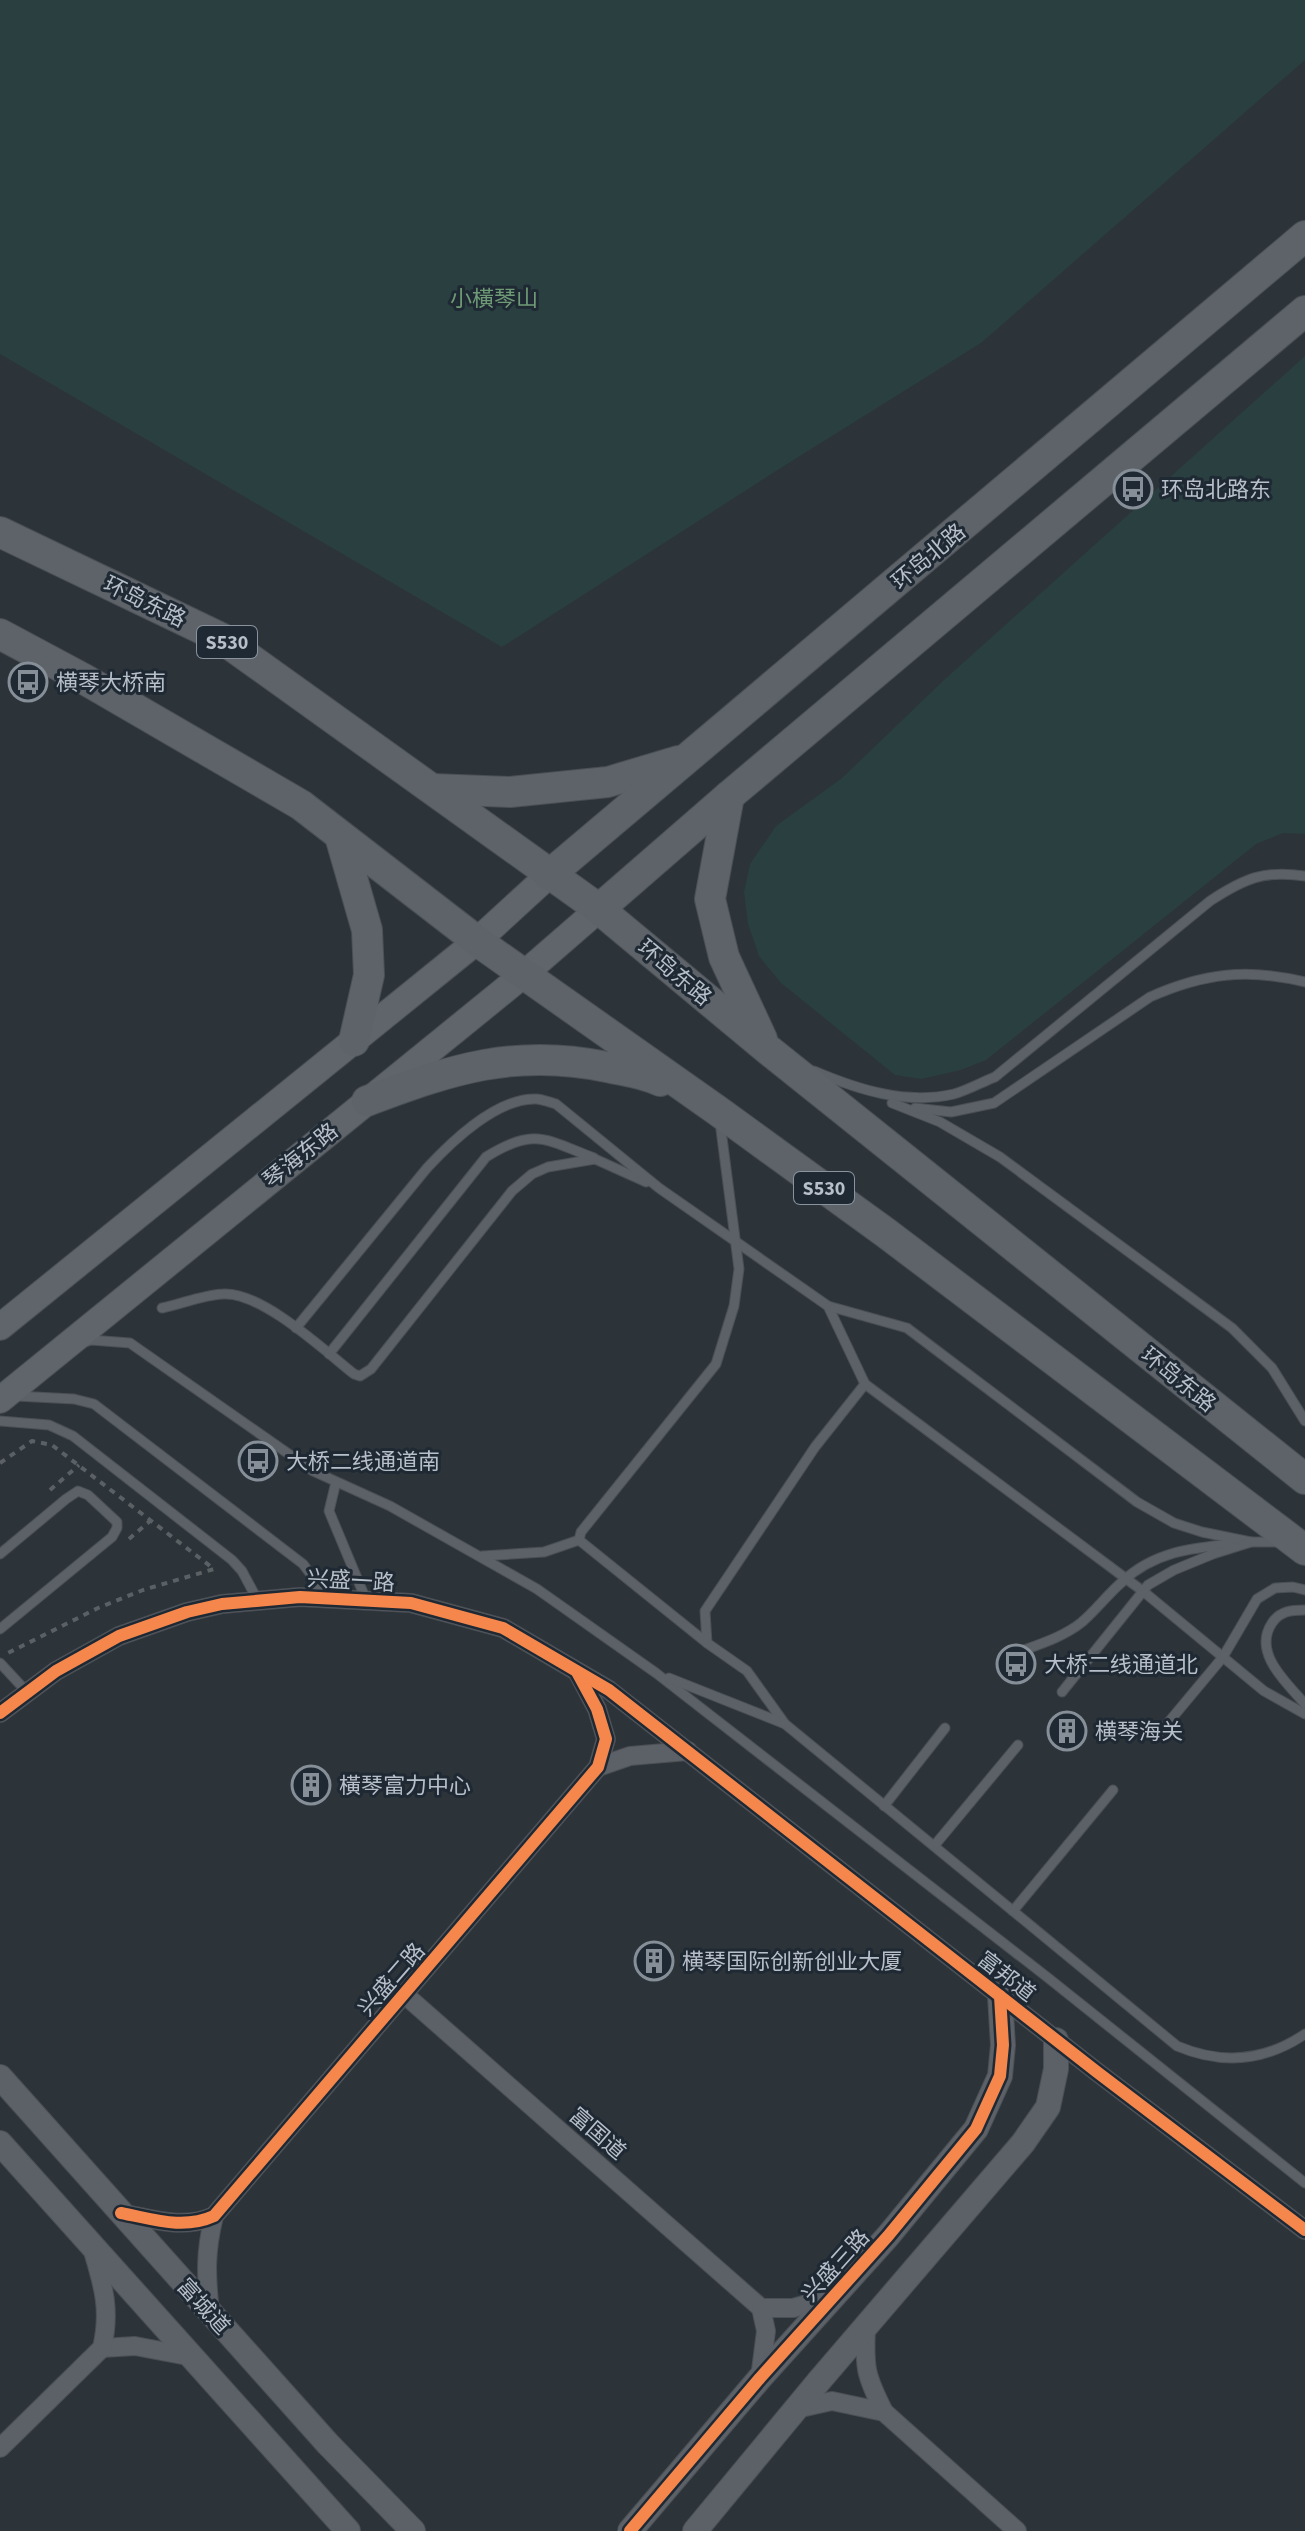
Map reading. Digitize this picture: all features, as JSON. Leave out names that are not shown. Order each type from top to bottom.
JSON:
[{"type":"main road","name":"环岛北路","points":[[549,875],[1305,236]]},
{"type":"main road","points":[[599,909],[1305,311]]},
{"type":"main road","name":"环岛东路","points":[[0,532],[221,638],[599,909],[766,1048],[1305,1479]]},
{"type":"main road","name":"S530","points":[[0,634],[301,805],[523,975],[886,1233],[1304,1549]]},
{"type":"main road","points":[[433,789],[510,792],[608,782],[691,757]]},
{"type":"main road","points":[[729,796],[710,899],[724,957],[766,1048]]},
{"type":"main road","points":[[340,836],[367,930],[369,975],[354,1041]]},
{"type":"main road","points":[[0,1327],[477,941],[549,875]]},
{"type":"main road","name":"琴海东路","points":[[1,1406],[63,1348],[523,975],[599,909]]},
{"type":"main road","points":[[367,1101],[436,1075],[487,1063],[523,1059],[591,1064],[649,1076],[718,1111]]},
{"type":"street","name":"兴盛一路","points":[[3,1704],[27,1692],[66,1664],[119,1636],[187,1612],[257,1599],[321,1598],[367,1603],[411,1603],[503,1628],[609,1690],[688,1751]]},
{"type":"street","points":[[576,1671],[593,1699],[606,1739],[598,1767]]},
{"type":"street","points":[[598,1767],[630,1756],[688,1751]]},
{"type":"street","name":"富邦道","points":[[688,1751],[1056,2040],[1305,2230]]},
{"type":"street","name":"兴盛二路","points":[[214,2216],[598,1767]]},
{"type":"street","name":"富国道","points":[[404,1994],[761,2308]]},
{"type":"street","name":"兴盛三路","points":[[630,2531],[760,2378],[888,2236],[976,2129],[1000,2076],[1003,2045],[1000,1996]]},
{"type":"street","points":[[695,2531],[1023,2143],[1048,2107],[1056,2069],[1056,2040]]},
{"type":"street","name":"富城道","points":[[0,2077],[328,2444],[413,2531]]},
{"type":"street","name":"富城道","points":[[0,2143],[348,2531]]},
{"type":"street","points":[[121,2213],[178,2225],[200,2223],[214,2216]]},
{"type":"street","points":[[210,2312],[205,2268],[214,2216]]},
{"type":"street","points":[[0,2448],[102,2348],[106,2302],[91,2244]]},
{"type":"street","points":[[760,2378],[766,2331],[761,2308],[793,2308],[833,2297]]},
{"type":"street","points":[[866,2328],[867,2377],[884,2412],[1017,2531]]},
{"type":"street","points":[[102,2348],[144,2347],[193,2357]]},
{"type":"street","points":[[796,2409],[832,2401],[884,2412]]},
{"type":"lane","points":[[850,1086],[921,1099],[957,1093],[995,1077],[1223,893],[1255,876],[1280,873],[1305,876]]},
{"type":"lane","points":[[892,1103],[951,1112],[994,1103],[1150,997],[1177,985],[1239,973],[1305,982]]},
{"type":"lane","points":[[766,1048],[940,1122],[1000,1157],[1232,1328],[1272,1368],[1305,1421]]},
{"type":"lane","points":[[296,1328],[446,1147],[493,1112],[518,1102],[537,1099],[556,1104],[659,1188],[828,1306],[907,1328],[1137,1502],[1174,1523],[1251,1542]]},
{"type":"lane","points":[[579,1540],[581,1532],[716,1364],[734,1306],[739,1269],[718,1111]]},
{"type":"lane","points":[[329,1354],[486,1157],[509,1142],[535,1137],[549,1140],[659,1188]]},
{"type":"lane","points":[[162,1308],[224,1293],[243,1297],[282,1316],[360,1376],[365,1374],[520,1184],[548,1167],[595,1159]]},
{"type":"lane","points":[[828,1306],[865,1384],[1144,1592],[1264,1691],[1305,1714]]},
{"type":"lane","points":[[63,1348],[91,1340],[130,1343],[313,1471],[390,1506],[537,1589],[656,1673],[1047,1977],[1305,2183]]},
{"type":"lane","points":[[707,1643],[705,1611],[815,1447],[865,1384]]},
{"type":"lane","points":[[1,1406],[39,1396],[94,1404],[303,1564],[315,1580],[321,1598]]},
{"type":"lane","points":[[1,1406],[73,1436],[232,1560],[242,1571],[257,1599]]},
{"type":"lane","points":[[336,1482],[329,1511],[367,1603]]},
{"type":"lane","points":[[0,1554],[78,1491],[88,1495],[117,1522],[112,1537],[0,1629]]},
{"type":"lane","points":[[482,1556],[544,1552],[579,1540]]},
{"type":"lane","points":[[579,1540],[707,1643],[747,1671],[785,1724],[1177,2046],[1210,2057],[1244,2059],[1278,2050],[1305,2034]]},
{"type":"lane","points":[[1008,1656],[1056,1638],[1082,1622],[1125,1578],[1151,1561],[1184,1549],[1275,1541],[1304,1549]]},
{"type":"lane","points":[[1062,1692],[1148,1585],[1174,1570],[1251,1542]]},
{"type":"lane","points":[[1157,1736],[1223,1657],[1257,1599],[1275,1588],[1305,1590]]},
{"type":"lane","points":[[1305,1610],[1289,1610],[1276,1618],[1267,1630],[1265,1645],[1279,1674],[1305,1704]]},
{"type":"lane","points":[[3,1659],[27,1692]]},
{"type":"lane","points":[[656,1673],[785,1724]]},
{"type":"lane","points":[[884,1806],[945,1728]]},
{"type":"lane","points":[[934,1846],[1018,1745]]},
{"type":"lane","points":[[1013,1911],[1113,1790]]},
{"type":"path","points":[[0,1463],[32,1441],[52,1445],[214,1569],[120,1599],[3,1659]]},
{"type":"green space","name":"小橫琴山","points":[[0,0],[1305,0],[1305,60],[981,343],[502,647],[0,354]]},
{"type":"green space","points":[[1305,356],[1305,834],[1283,833],[1256,844],[986,1060],[961,1070],[921,1079],[895,1075],[781,983],[759,956],[748,924],[744,892],[750,864],[776,826],[842,778],[944,680]]},
{"type":"cycle path","points":[[0,1713],[56,1671],[119,1636],[187,1612],[222,1604],[300,1597],[411,1603],[503,1628],[609,1690],[1097,2072],[1305,2230]]},
{"type":"cycle path","points":[[121,2213],[179,2223],[214,2216],[598,1767],[606,1739],[597,1709],[578,1674]]},
{"type":"cycle path","points":[[630,2531],[760,2378],[888,2236],[976,2129],[1000,2076],[1003,2045],[1000,1996]]},
{"type":"place","name":"环岛北路东","points":[[1133,489]]},
{"type":"place","name":"横琴大桥南","points":[[28,682]]},
{"type":"place","name":"大桥二线通道南","points":[[258,1461]]},
{"type":"place","name":"大桥二线通道北","points":[[1016,1664]]},
{"type":"place","name":"横琴海关","points":[[1067,1731]]},
{"type":"place","name":"橫琴富力中心","points":[[311,1785]]},
{"type":"place","name":"横琴国际创新创业大厦","points":[[654,1961]]}]
